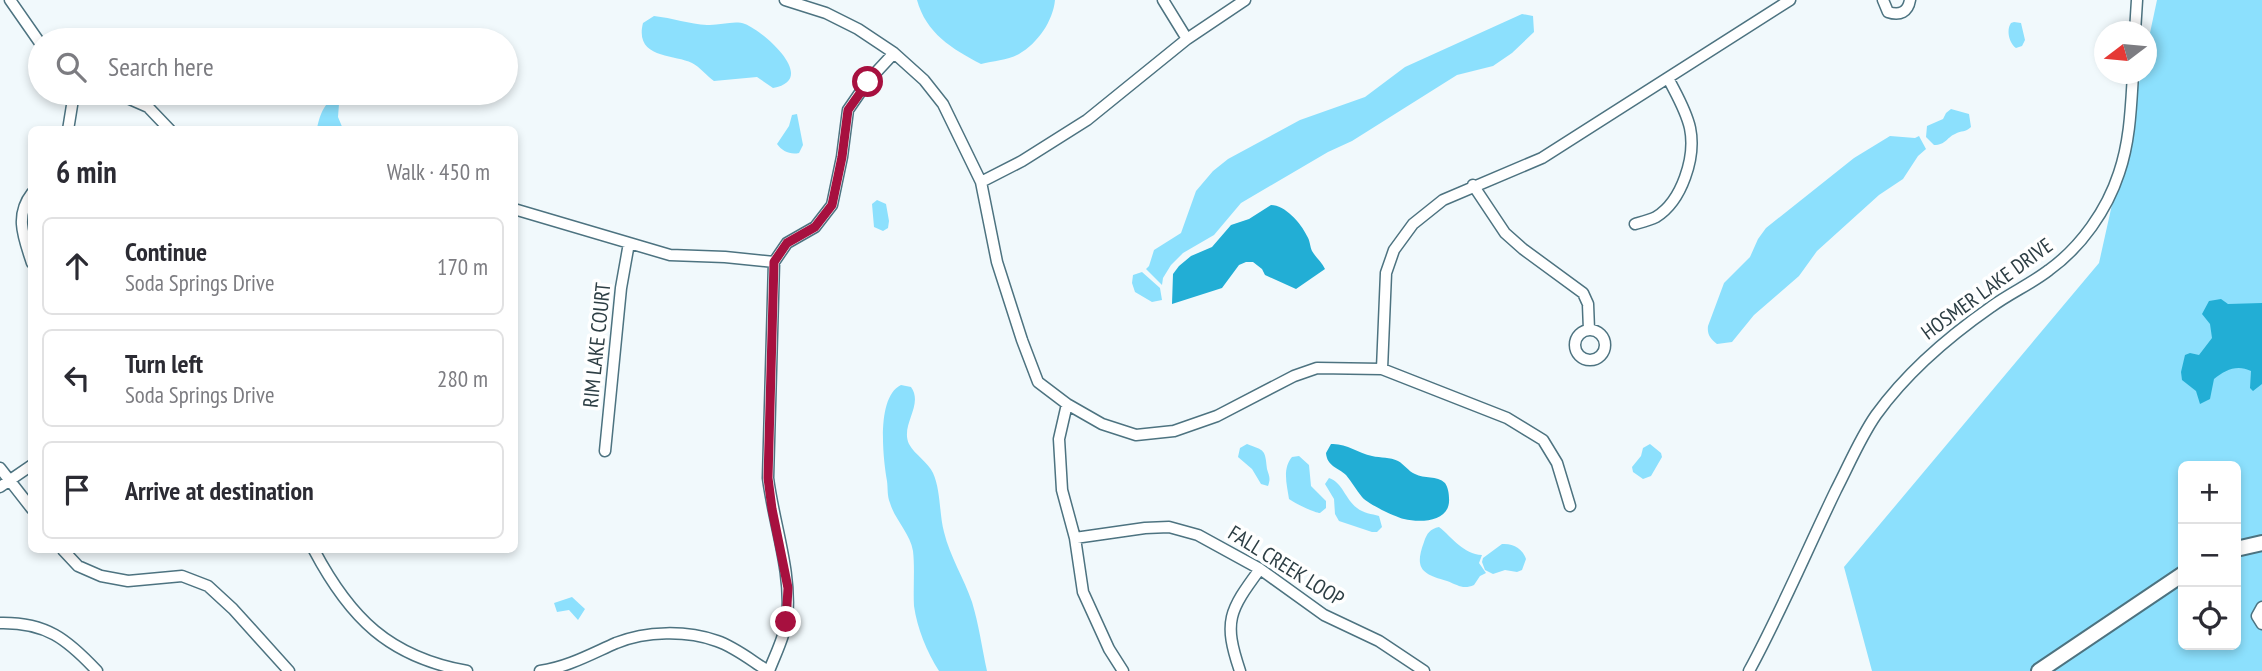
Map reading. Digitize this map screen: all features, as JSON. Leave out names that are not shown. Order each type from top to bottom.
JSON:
[{"type":"street","points":[[9,0],[29,28]]},
{"type":"street","points":[[785,0],[826,13],[858,29],[894,53],[924,80],[943,104],[981,182],[998,261],[1038,382],[1067,404],[1102,424],[1136,435],[1149,434],[1174,431],[1217,416],[1294,376],[1317,368],[1382,369],[1507,418],[1543,440],[1557,463],[1570,506]]},
{"type":"street","points":[[1163,0],[1187,39]]},
{"type":"street","points":[[981,182],[1087,120],[1187,39],[1245,0]]},
{"type":"street","points":[[1382,369],[1386,273],[1394,250],[1413,224],[1443,200],[1542,158],[1790,0]]},
{"type":"street","points":[[1882,0],[1888,12],[1895,14],[1908,8],[1910,0]]},
{"type":"street","points":[[2136,21],[2137,0]]},
{"type":"street","points":[[540,671],[566,665],[618,642],[662,634],[719,641],[769,671],[786,622],[788,588],[768,478],[774,262],[787,243],[815,227],[832,205],[848,110],[894,53]]},
{"type":"street","points":[[1635,224],[1654,218],[1663,211],[1688,170],[1690,129],[1668,78]]},
{"type":"street","name":"HOSMER LAKE DRIVE","points":[[1749,671],[1875,416],[1931,354],[1993,305],[2051,270],[2091,228],[2110,195],[2125,152],[2132,84]]},
{"type":"street","points":[[69,126],[72,105]]},
{"type":"street","points":[[143,105],[166,126]]},
{"type":"street","points":[[1473,186],[1505,233],[1583,293],[1588,303],[1589,330]]},
{"type":"street","points":[[28,197],[20,224],[28,250]]},
{"type":"street","points":[[518,210],[670,255],[774,262]]},
{"type":"street","name":"RIM LAKE COURT","points":[[605,451],[621,288],[629,243]]},
{"type":"street","points":[[1067,404],[1059,439],[1062,490],[1076,538],[1083,592],[1109,649],[1123,671]]},
{"type":"street","points":[[0,468],[28,504]]},
{"type":"street","points":[[0,487],[28,468]]},
{"type":"street","name":"FALL CREEK LOOP","points":[[1076,538],[1169,527],[1198,535],[1260,569],[1324,615],[1379,641],[1424,671]]},
{"type":"street","points":[[2241,548],[2262,543]]},
{"type":"street","points":[[66,553],[78,566],[101,576],[128,581],[182,576],[208,586],[233,609],[289,671]]},
{"type":"street","points":[[316,553],[332,584],[348,606],[370,627],[393,644],[421,659],[467,671]]},
{"type":"street","points":[[1240,671],[1230,641],[1230,622],[1240,596],[1260,569]]},
{"type":"street","points":[[2039,671],[2178,576]]},
{"type":"street","points":[[2262,607],[2257,616],[2262,624]]},
{"type":"street","points":[[0,623],[24,624],[48,630],[73,646],[97,671]]},
{"type":"shaded area","points":[[917,0],[1055,0],[1048,23],[1032,44],[1015,56],[981,64],[960,52],[934,31],[921,12]]},
{"type":"shaded area","points":[[2157,0],[2262,0],[2262,671],[1872,671],[1844,567],[2099,263],[2139,84],[2157,84],[2157,21],[2153,21]]},
{"type":"shaded area","points":[[1522,14],[1533,16],[1534,32],[1512,53],[1493,66],[1457,75],[1352,141],[1328,152],[1241,203],[1214,235],[1183,253],[1171,265],[1162,285],[1146,269],[1154,250],[1181,233],[1196,191],[1213,171],[1228,159],[1300,120],[1365,97],[1405,67]]},
{"type":"shaded area","points":[[654,16],[707,25],[745,24],[764,36],[784,56],[790,66],[791,76],[786,83],[773,88],[757,77],[714,81],[692,63],[657,53],[644,43],[643,23]]},
{"type":"shaded area","points":[[2014,22],[2021,23],[2025,40],[2022,46],[2016,48],[2009,33],[2009,26]]},
{"type":"shaded area","points":[[327,105],[339,105],[338,117],[342,126],[318,126]]},
{"type":"shaded area","points":[[1951,109],[1969,114],[1971,127],[1941,144],[1934,145],[1926,137],[1927,126],[1943,119]]},
{"type":"shaded area","points":[[797,114],[803,145],[799,153],[792,153],[777,144],[789,126],[792,115]]},
{"type":"shaded area","points":[[1890,136],[1919,136],[1926,149],[1903,179],[1879,195],[1817,251],[1799,276],[1754,315],[1732,342],[1717,344],[1709,334],[1708,326],[1724,283],[1750,257],[1766,228],[1854,158]]},
{"type":"shaded area","points":[[877,200],[886,204],[889,221],[888,228],[883,231],[874,227],[872,204]]},
{"type":"shaded area","points":[[1271,205],[1282,208],[1297,220],[1312,251],[1325,269],[1296,289],[1265,275],[1253,262],[1246,262],[1239,265],[1222,288],[1172,304],[1173,274],[1179,266],[1191,256],[1212,247],[1231,225],[1249,219]]},
{"type":"shaded area","points":[[1142,272],[1160,288],[1162,300],[1152,302],[1135,292],[1133,275]]},
{"type":"shaded area","points":[[2221,299],[2228,304],[2262,303],[2262,384],[2253,391],[2250,388],[2251,371],[2231,369],[2214,379],[2210,399],[2200,404],[2196,391],[2182,380],[2181,372],[2185,355],[2199,355],[2212,338],[2210,324],[2202,314],[2209,301]]},
{"type":"shaded area","points":[[901,385],[911,387],[914,394],[914,408],[907,437],[909,444],[931,469],[936,480],[944,532],[972,602],[987,671],[939,671],[917,623],[913,551],[889,500],[884,458],[883,429],[888,402],[893,392]]},
{"type":"shaded area","points":[[1247,444],[1265,454],[1268,486],[1261,484],[1252,469],[1238,457],[1240,448]]},
{"type":"shaded area","points":[[1331,444],[1395,460],[1415,474],[1442,481],[1449,495],[1445,512],[1434,519],[1411,520],[1394,516],[1370,503],[1362,497],[1346,475],[1328,461],[1326,453]]},
{"type":"shaded area","points":[[1650,444],[1662,457],[1651,476],[1643,479],[1633,472],[1632,467],[1641,456],[1643,448]]},
{"type":"shaded area","points":[[1299,456],[1309,465],[1311,486],[1326,501],[1326,508],[1320,513],[1289,499],[1287,467],[1292,457]]},
{"type":"shaded area","points":[[1329,478],[1338,484],[1357,508],[1379,516],[1382,527],[1377,532],[1339,521],[1335,514],[1334,499],[1325,484]]},
{"type":"shaded area","points":[[1439,527],[1464,549],[1482,555],[1479,563],[1486,573],[1480,576],[1474,585],[1461,586],[1431,576],[1422,569],[1420,558],[1425,539],[1431,530]]},
{"type":"shaded area","points":[[1502,544],[1514,546],[1523,552],[1526,559],[1522,570],[1505,570],[1493,574],[1485,570],[1483,558]]},
{"type":"shaded area","points":[[572,597],[585,609],[578,620],[569,610],[557,612],[554,603]]},
{"type":"route","points":[[786,622],[788,588],[768,478],[774,262],[787,243],[815,227],[832,205],[848,110],[868,82]]}]
